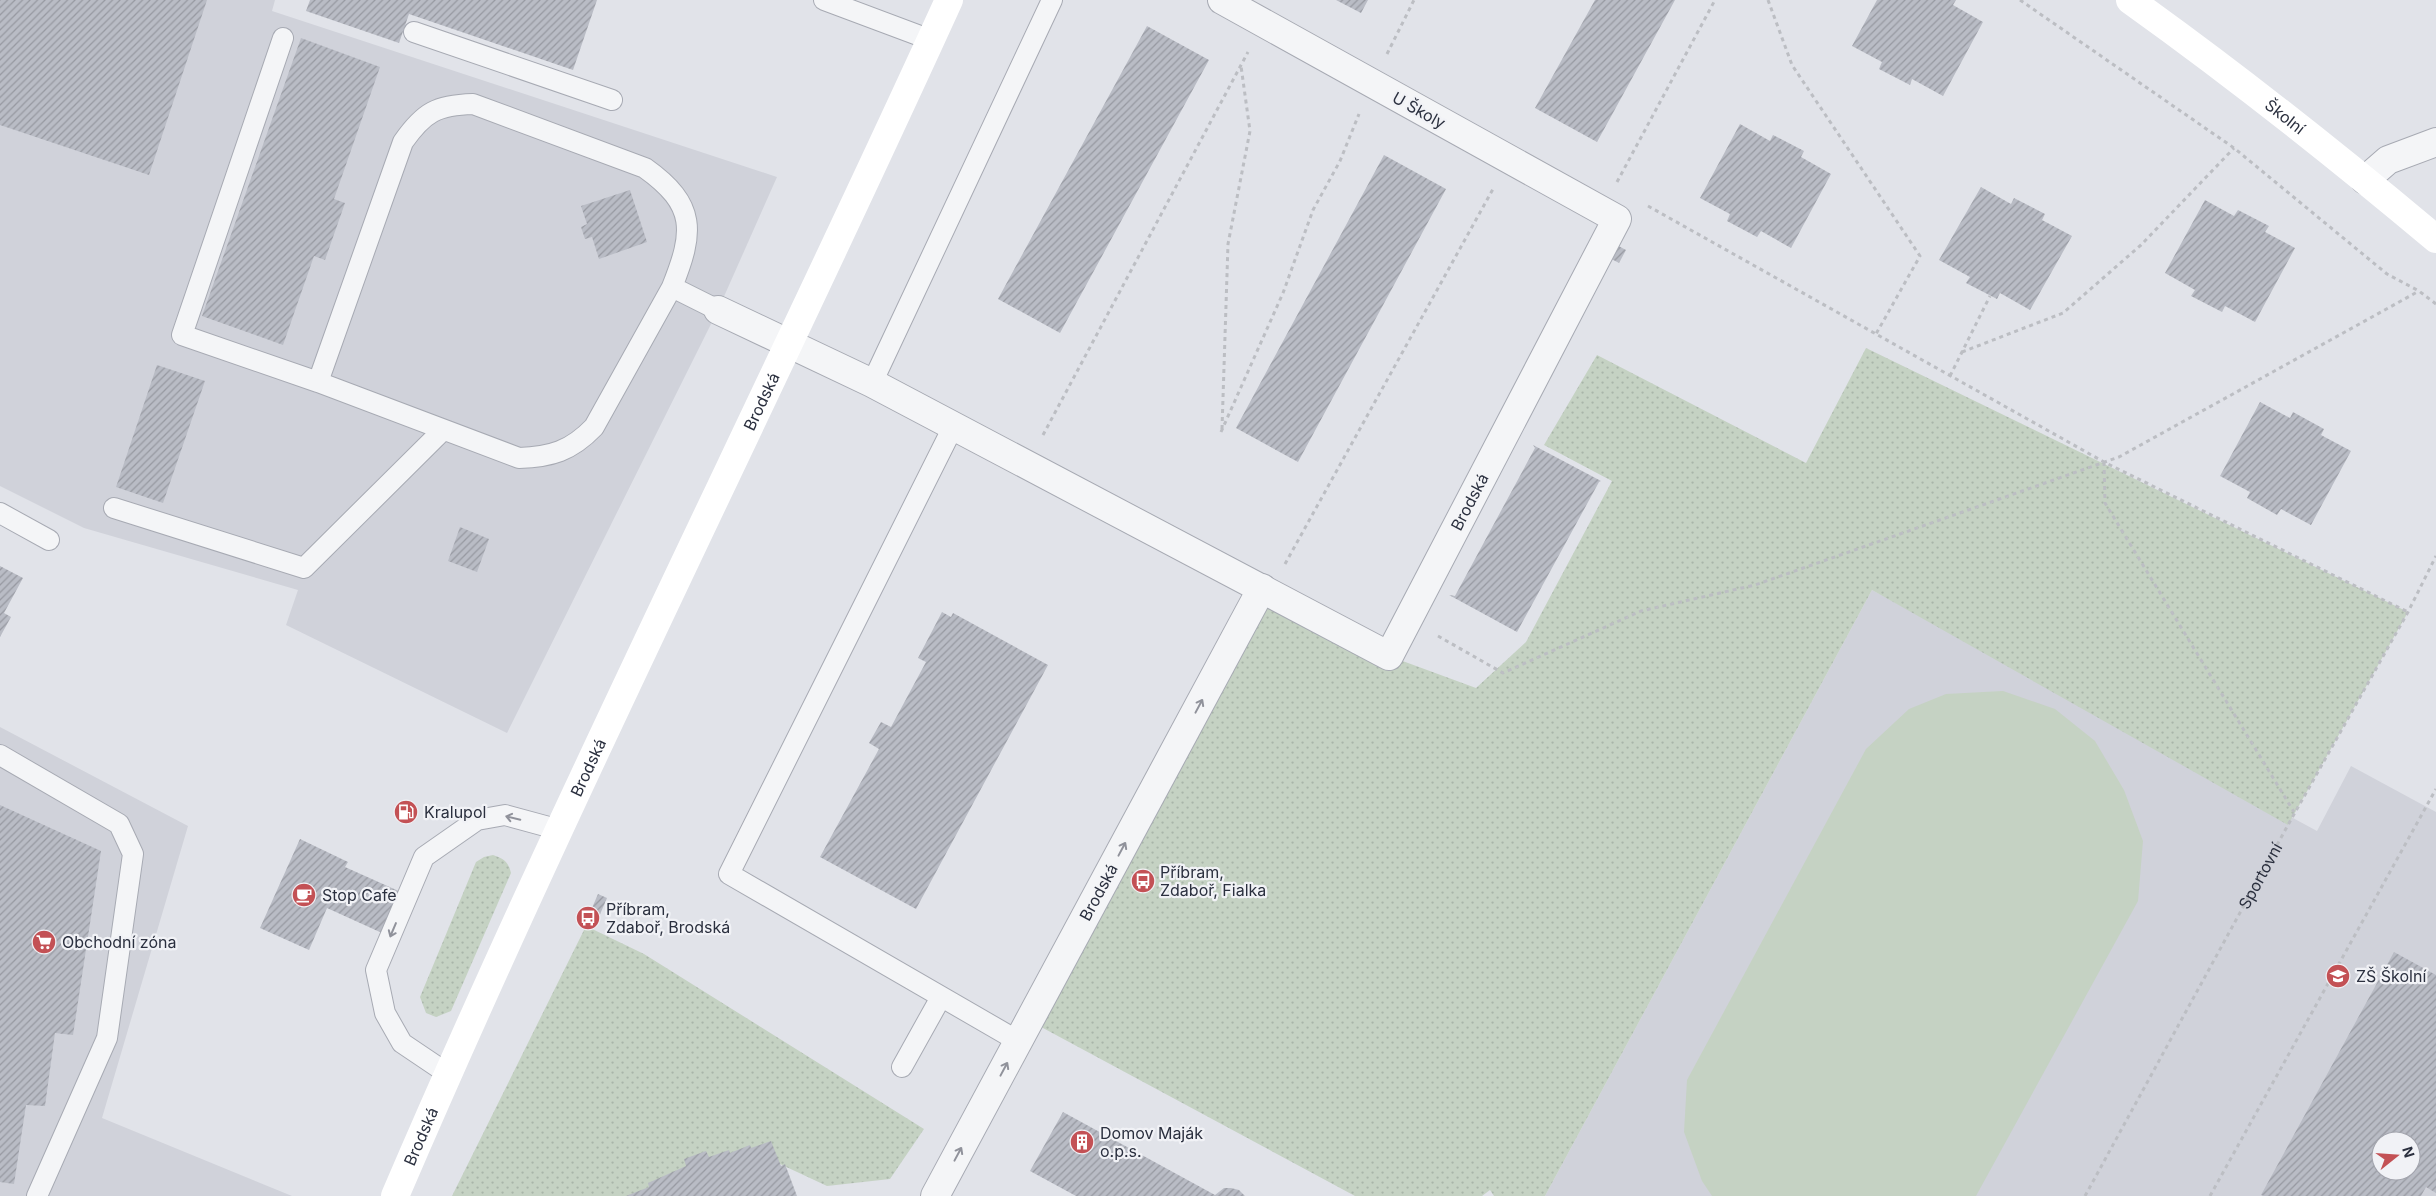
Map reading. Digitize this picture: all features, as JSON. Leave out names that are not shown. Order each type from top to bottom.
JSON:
[{"type":"street","name":"Brodská","points":[[395,1196],[448,1074],[560,830],[949,0]]},
{"type":"street","name":"U Školy","points":[[1222,0],[1617,219]]},
{"type":"street","name":"Školní","points":[[2130,0],[2198,48],[2365,180],[2436,239]]},
{"type":"street","points":[[2365,180],[2388,160],[2436,142]]},
{"type":"street","name":"Brodská","points":[[718,310],[872,383],[1389,656],[1617,219]]},
{"type":"street","name":"Brodská","points":[[936,1196],[1018,1042],[1266,590]]},
{"type":"lane","points":[[824,0],[931,40]]},
{"type":"lane","points":[[872,383],[1052,0]]},
{"type":"lane","points":[[414,32],[612,100]]},
{"type":"lane","points":[[283,38],[182,335],[318,382],[519,458],[542,457],[581,441],[594,427],[672,287],[686,252],[687,228],[682,205],[666,184],[645,168],[473,104],[452,104],[430,111],[415,125],[403,142],[318,382]]},
{"type":"lane","points":[[672,287],[718,310]]},
{"type":"lane","points":[[954,427],[729,874],[1018,1042]]},
{"type":"lane","points":[[114,508],[304,568],[443,430]]},
{"type":"lane","points":[[0,513],[49,540]]},
{"type":"lane","points":[[0,755],[119,824],[133,854],[107,1038],[37,1196]]},
{"type":"lane","points":[[448,1074],[402,1043],[385,1013],[376,970],[424,857],[477,820],[505,815],[560,830]]},
{"type":"lane","points":[[902,1067],[941,997]]},
{"type":"path","points":[[1241,65],[1250,131],[1228,244],[1221,432],[1283,293],[1313,210],[1340,161],[1372,83],[1414,0]]},
{"type":"path","points":[[1614,187],[1716,0]]},
{"type":"path","points":[[1768,0],[1792,65],[1920,256],[1876,334]]},
{"type":"path","points":[[2020,0],[2234,148],[2387,274],[2419,290],[2436,304]]},
{"type":"path","points":[[1026,466],[1264,23]]},
{"type":"path","points":[[1962,352],[2063,313],[2141,245],[2234,148]]},
{"type":"path","points":[[1266,590],[1509,160]]},
{"type":"path","points":[[1640,201],[2104,462],[2408,612]]},
{"type":"path","points":[[1408,619],[1503,674],[1641,611],[1754,585],[2120,457],[2419,290]]},
{"type":"path","points":[[1950,376],[1990,296]]},
{"type":"path","points":[[2104,462],[2105,503],[2295,813]]},
{"type":"path","name":"Sportovní","points":[[2085,1196],[2295,813],[2408,612],[2436,556]]},
{"type":"path","points":[[2210,1196],[2436,789]]},
{"type":"shaded area","points":[[0,0],[275,0],[272,11],[777,177],[718,310],[507,733],[286,625],[298,590],[84,528],[0,486]]},
{"type":"shaded area","points":[[1872,590],[2317,831],[2351,766],[2436,812],[2436,1196],[1545,1196]]},
{"type":"shaded area","points":[[0,727],[188,826],[102,1118],[292,1196],[0,1196]]},
{"type":"green space","points":[[1866,348],[2408,612],[2288,825],[1872,590],[1545,1196],[1494,1196],[1490,1190],[1482,1196],[1355,1196],[1030,1021],[1262,588],[1389,656],[1476,688],[1526,642],[1612,481],[1544,445],[1597,355],[1806,463]]},
{"type":"green space","points":[[2003,691],[2055,709],[2095,741],[2124,790],[2143,841],[2138,901],[1976,1196],[1712,1196],[1702,1181],[1684,1132],[1687,1080],[1866,749],[1909,709],[1946,694]]},
{"type":"green space","points":[[493,855],[505,861],[511,873],[451,1011],[436,1017],[426,1013],[420,997],[476,862],[484,857]]},
{"type":"green space","points":[[586,926],[644,954],[924,1129],[890,1179],[827,1186],[765,1157],[657,1196],[452,1196]]},
{"type":"building","points":[[0,0],[207,0],[149,175],[0,125]]},
{"type":"building","points":[[310,0],[597,0],[573,70],[409,14],[399,43],[306,11]]},
{"type":"building","points":[[1336,0],[1368,0],[1361,13]]},
{"type":"building","points":[[1595,0],[1675,0],[1597,142],[1535,108]]},
{"type":"building","points":[[1877,0],[1956,0],[1953,5],[1983,22],[1943,96],[1912,79],[1910,85],[1879,69],[1882,62],[1852,46]]},
{"type":"building","points":[[1147,26],[1209,60],[1060,333],[998,299]]},
{"type":"building","points":[[301,38],[380,67],[334,199],[345,203],[325,260],[314,256],[283,345],[202,316]]},
{"type":"building","points":[[1740,124],[1770,141],[1773,135],[1804,151],[1801,157],[1831,174],[1791,248],[1761,231],[1757,237],[1727,221],[1730,214],[1700,198]]},
{"type":"building","points":[[1384,155],[1446,189],[1298,462],[1236,428]]},
{"type":"building","points":[[1981,187],[2011,204],[2014,198],[2045,214],[2042,220],[2072,236],[2030,310],[2000,293],[1997,299],[1966,283],[1970,277],[1939,260]]},
{"type":"building","points":[[630,190],[647,242],[599,259],[592,237],[585,239],[581,227],[587,224],[581,206]]},
{"type":"building","points":[[2205,200],[2234,216],[2238,210],[2269,226],[2265,232],[2295,248],[2255,322],[2225,306],[2222,312],[2191,296],[2195,290],[2165,273]]},
{"type":"building","points":[[1611,242],[1626,250],[1619,263],[1604,255]]},
{"type":"building","points":[[157,365],[205,381],[163,503],[116,487]]},
{"type":"building","points":[[2260,402],[2290,418],[2293,412],[2324,429],[2321,435],[2351,451],[2311,525],[2281,509],[2277,515],[2247,498],[2250,492],[2220,476]]},
{"type":"building","points":[[1533,445],[1601,481],[1517,632],[1449,595],[1455,596],[1535,448]]},
{"type":"building","points":[[460,527],[489,539],[477,572],[448,561]]},
{"type":"building","points":[[0,566],[23,578],[4,613],[11,617],[0,637]]},
{"type":"building","points":[[942,612],[951,617],[953,613],[1048,665],[916,909],[820,857],[879,749],[869,743],[881,722],[891,727],[926,662],[918,658]]},
{"type":"building","name":"Obchodní zóna","points":[[0,805],[101,851],[73,1035],[55,1033],[45,1106],[26,1105],[14,1184],[0,1182]]},
{"type":"building","name":"Stop Cafe","points":[[300,839],[348,862],[345,867],[412,897],[393,938],[327,908],[309,950],[260,928]]},
{"type":"building","points":[[598,894],[607,898],[598,919],[589,915]]},
{"type":"building","points":[[2394,952],[2436,975],[2436,1193],[2426,1187],[2421,1196],[2261,1195]]},
{"type":"building","name":"Domov Maják o.p.s.","points":[[1063,1112],[1215,1195],[1224,1188],[1231,1188],[1239,1190],[1245,1196],[1076,1196],[1030,1171]]},
{"type":"building","points":[[771,1141],[781,1166],[785,1164],[797,1196],[626,1196],[649,1187],[648,1183],[686,1166],[684,1159],[706,1151],[709,1157],[729,1150],[730,1153],[750,1145],[751,1148]]},
{"type":"place","name":"Kralupol","points":[[406,812]]},
{"type":"place","name":"Příbram, Zdaboř, Fialka","points":[[1143,881]]},
{"type":"place","name":"Stop Cafe","points":[[304,895]]},
{"type":"place","name":"Příbram, Zdaboř, Brodská","points":[[588,918]]},
{"type":"place","name":"Obchodní zóna","points":[[44,942]]},
{"type":"place","name":"ZŠ Školní","points":[[2338,976]]},
{"type":"place","name":"Domov Maják o.p.s.","points":[[1082,1142]]}]
